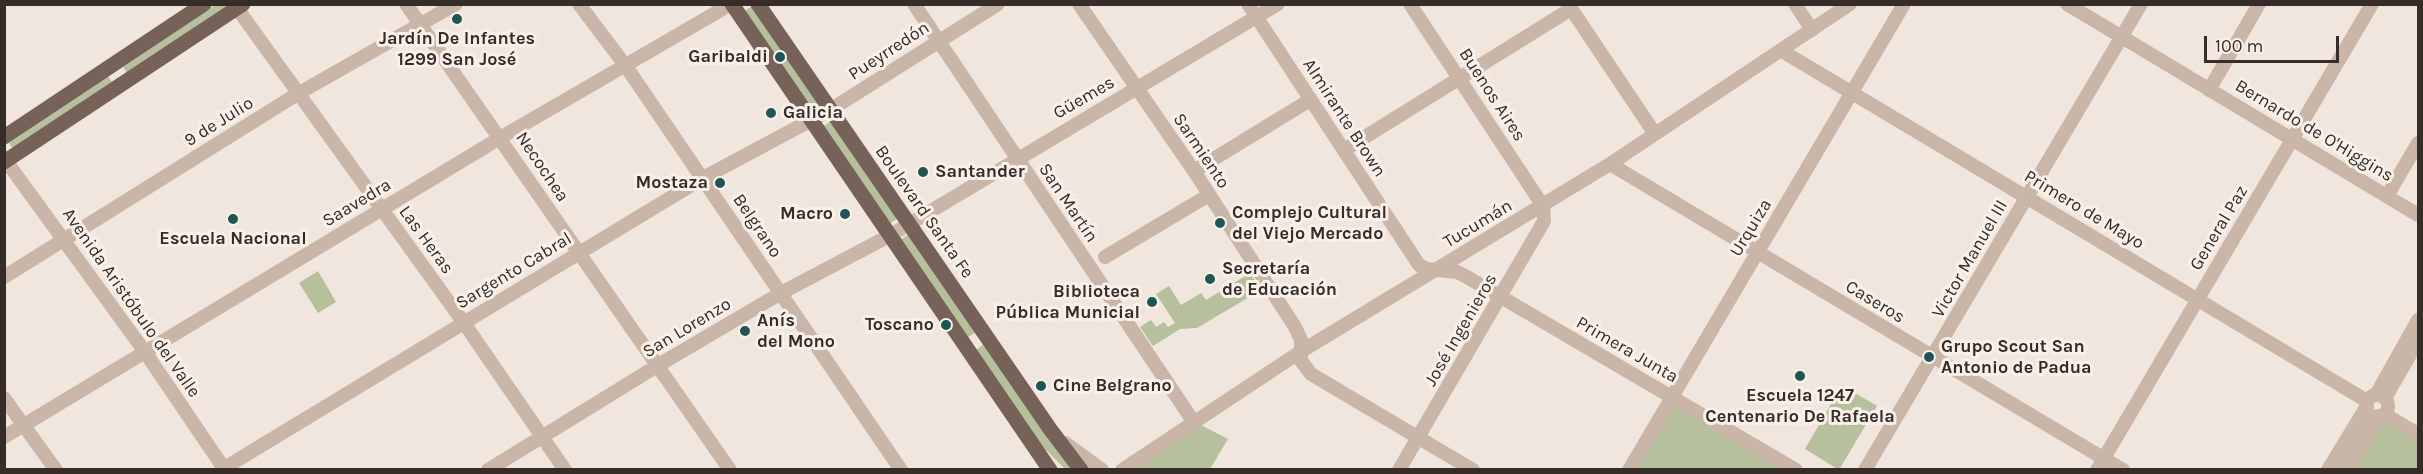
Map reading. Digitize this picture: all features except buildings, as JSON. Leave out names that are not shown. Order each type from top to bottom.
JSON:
[{"type":"main road","points":[[4,137],[204,4]]},
{"type":"main road","points":[[731,4],[1050,470]]},
{"type":"main road","name":"Boulevard Santa Fe","points":[[758,4],[1054,436],[1075,459],[1081,470]]},
{"type":"main road","points":[[5,160],[238,6]]},
{"type":"main road","points":[[111,66],[123,84]]},
{"type":"main road","points":[[966,346],[984,334]]},
{"type":"street","name":"Necochea","points":[[406,4],[730,470]]},
{"type":"street","name":"9 de Julio","points":[[4,277],[299,93],[421,26],[456,4]]},
{"type":"street","name":"Belgrano","points":[[579,4],[626,65],[901,470]]},
{"type":"street","name":"Saavedra","points":[[4,437],[500,138],[731,4]]},
{"type":"street","name":"San Martín","points":[[914,4],[1193,421]]},
{"type":"street","name":"Pueyrredón","points":[[830,110],[998,4]]},
{"type":"street","name":"Sarmiento","points":[[1079,4],[1194,171],[1295,327],[1301,340],[1301,361],[1311,374],[1473,470]]},
{"type":"street","name":"Almirante Brown","points":[[1248,4],[1419,265],[1426,269],[1437,270]]},
{"type":"street","name":"Güemes","points":[[909,224],[1278,4]]},
{"type":"street","name":"Buenos Aires","points":[[1410,4],[1543,206]]},
{"type":"street","points":[[1795,4],[1812,30]]},
{"type":"street","name":"Tucumán","points":[[1122,470],[1300,352],[1610,164],[1850,4]]},
{"type":"street","name":"Urquiza","points":[[1629,470],[1904,4]]},
{"type":"street","name":"Bernardo de O'Higgins","points":[[2067,4],[2418,215]]},
{"type":"street","name":"Victor Manuel III","points":[[1865,470],[2141,4]]},
{"type":"street","points":[[2209,90],[2259,4]]},
{"type":"street","name":"General Paz","points":[[2101,464],[2372,4]]},
{"type":"street","name":"Las Heras","points":[[238,6],[464,323],[565,470]]},
{"type":"street","points":[[1344,150],[1569,7],[1655,134]]},
{"type":"street","name":"Primero de Mayo","points":[[1782,51],[2378,405],[2418,434]]},
{"type":"street","points":[[1194,171],[1310,100]]},
{"type":"street","name":"Sargento Cabral","points":[[223,469],[703,178],[830,110]]},
{"type":"street","points":[[2387,196],[2418,143]]},
{"type":"street","name":"Avenida Aristóbulo del Valle","points":[[5,160],[145,352],[223,469]]},
{"type":"street","name":"Caseros","points":[[1610,164],[1933,357],[2101,464],[2123,470]]},
{"type":"street","points":[[1105,257],[1209,195]]},
{"type":"street","name":"José Ingenieros","points":[[1399,470],[1544,221],[1543,206]]},
{"type":"street","name":"San Lorenzo","points":[[488,470],[781,293],[909,224]]},
{"type":"street","name":"Primera Junta","points":[[1437,270],[1457,272],[1502,296],[1796,470]]},
{"type":"street","points":[[2347,470],[2402,360],[2418,322]]},
{"type":"street","points":[[2402,360],[2418,341]]},
{"type":"street","points":[[4,398],[56,470]]},
{"type":"street","points":[[2328,470],[2378,405]]},
{"type":"street","name":"Primero de Mayo","points":[[2378,405],[2418,424]]},
{"type":"street","points":[[1024,431],[1059,470]]},
{"type":"street","points":[[1054,436],[1102,470]]},
{"type":"green space","points":[[215,5],[226,6],[127,73],[123,67]]},
{"type":"green space","points":[[752,6],[819,103],[810,109],[743,12]]},
{"type":"green space","points":[[108,76],[112,82],[13,149],[9,143]]},
{"type":"green space","points":[[831,121],[898,218],[889,224],[822,127]]},
{"type":"green space","points":[[909,234],[976,332],[967,338],[900,240]]},
{"type":"green space","points":[[318,271],[336,302],[318,313],[299,283]]},
{"type":"green space","points":[[1250,273],[1261,290],[1197,328],[1180,329],[1153,346],[1140,327],[1151,320],[1156,327],[1164,322],[1168,327],[1175,323],[1156,294],[1169,286],[1181,305],[1201,293],[1206,300]]},
{"type":"green space","points":[[984,344],[1073,469],[1065,469],[1039,443],[976,350]]},
{"type":"green space","points":[[1842,385],[1877,406],[1839,470],[1805,449]]},
{"type":"green space","points":[[1674,404],[1785,470],[1635,470]]},
{"type":"green space","points":[[2365,413],[2374,419],[2344,469],[2333,470]]},
{"type":"green space","points":[[2385,421],[2418,435],[2418,469],[2353,470],[2378,427]]},
{"type":"green space","points":[[1195,422],[1228,439],[1210,469],[1130,470]]},
{"type":"place","name":"Jardín De Infantes 1299 San José","points":[[457,19]]},
{"type":"place","name":"Garibaldi","points":[[780,57]]},
{"type":"place","name":"Galicia","points":[[771,113]]},
{"type":"place","name":"Santander","points":[[923,172]]},
{"type":"place","name":"Mostaza","points":[[720,183]]},
{"type":"place","name":"Macro","points":[[845,214]]},
{"type":"place","name":"Escuela Nacional","points":[[233,219]]},
{"type":"place","name":"Complejo Cultural del Viejo Mercado","points":[[1220,223]]},
{"type":"place","name":"Secretaría de Educación","points":[[1210,279]]},
{"type":"place","name":"Biblioteca Pública Municial","points":[[1152,302]]},
{"type":"place","name":"Toscano","points":[[946,325]]},
{"type":"place","name":"Anís del Mono","points":[[745,331]]},
{"type":"place","name":"Grupo Scout San Antonio de Padua","points":[[1929,357]]},
{"type":"place","name":"Escuela 1247 Centenario De Rafaela","points":[[1800,376]]},
{"type":"place","name":"Cine Belgrano","points":[[1041,386]]}]
